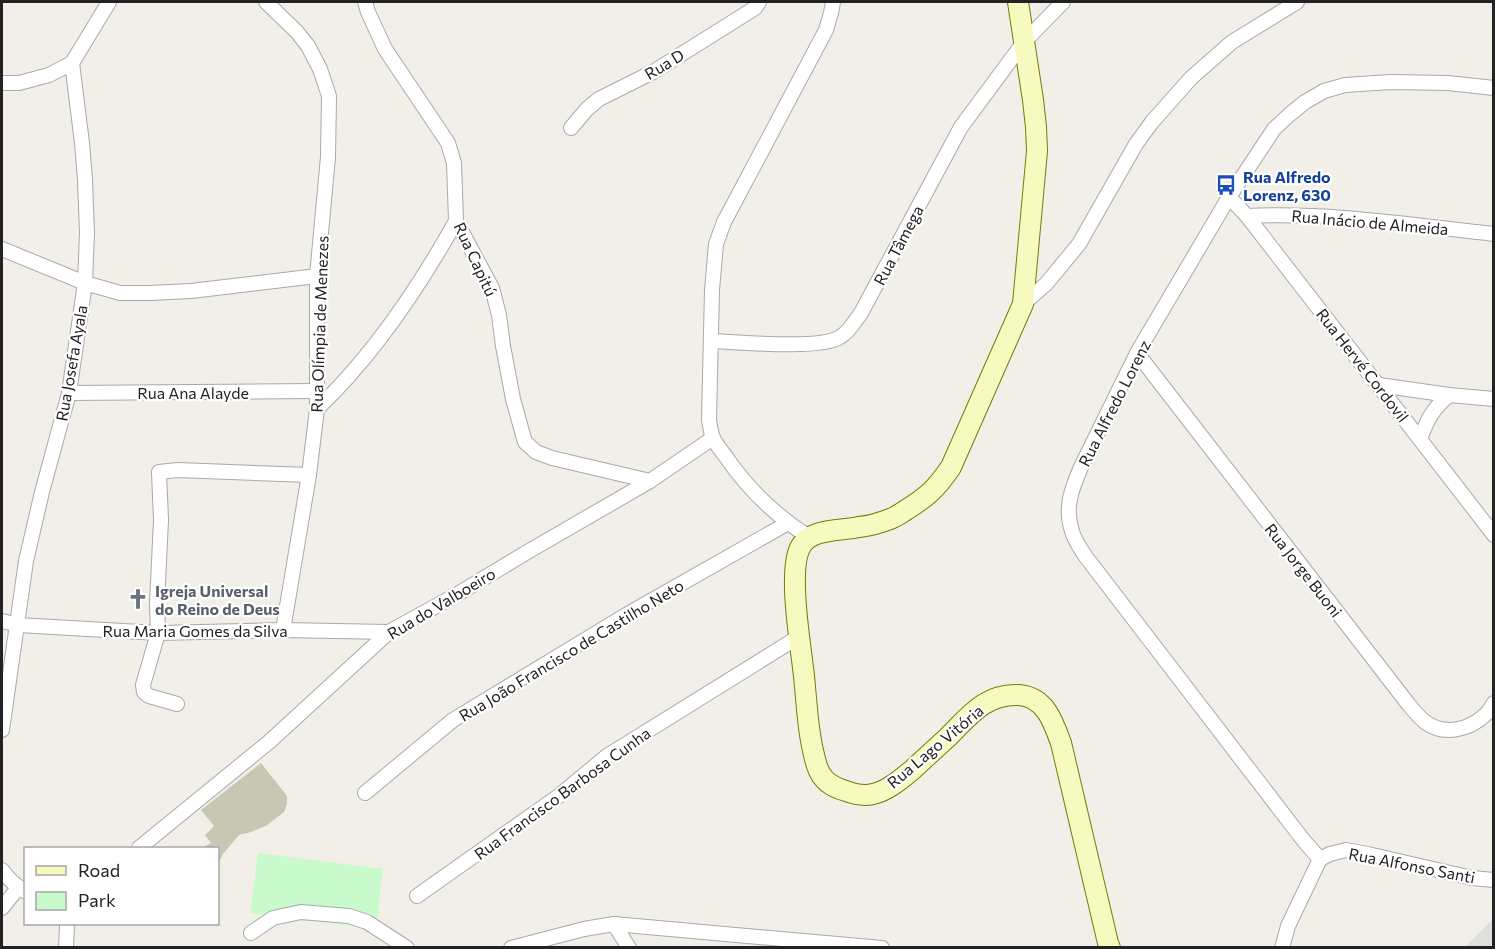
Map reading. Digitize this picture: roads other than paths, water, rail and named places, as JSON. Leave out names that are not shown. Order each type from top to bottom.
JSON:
[{"type":"street","points":[[2,83],[19,83],[49,75],[72,63],[109,2]]},
{"type":"street","name":"Rua Olímpia de Menezes","points":[[266,2],[308,46],[320,69],[329,96],[328,157],[317,276],[317,409],[309,475],[283,630]]},
{"type":"street","name":"Rua Capitú","points":[[365,2],[385,49],[448,143],[454,163],[456,221],[492,288],[499,315],[513,399],[525,442],[536,452],[552,458],[650,481]]},
{"type":"street","name":"Rua D","points":[[571,128],[599,99],[653,72],[755,8],[759,2]]},
{"type":"street","points":[[833,2],[826,30],[724,222],[716,244],[712,290],[709,420],[713,438],[741,476],[767,505],[809,537],[892,519],[927,496],[939,484],[951,467],[1023,304],[1037,151],[1034,109],[1018,2]]},
{"type":"street","name":"Rua Tâmega","points":[[711,342],[820,343],[839,338],[852,327],[961,127],[1024,42],[1063,2]]},
{"type":"street","points":[[1023,304],[1046,284],[1079,244],[1136,144],[1191,78],[1232,42],[1297,2]]},
{"type":"street","name":"Rua Josefa Ayala","points":[[2,730],[26,561],[69,393],[85,283],[87,233],[85,180],[72,63]]},
{"type":"street","name":"Rua Alfredo Lorenz","points":[[1320,859],[1093,566],[1072,533],[1068,514],[1070,497],[1074,483],[1137,353],[1229,197],[1274,129],[1305,102],[1324,91],[1345,85],[1391,82],[1448,83],[1494,88]]},
{"type":"street","name":"Rua Hervé Cordovil","points":[[1229,197],[1247,216],[1494,535]]},
{"type":"street","name":"Rua Inácio de Almeida","points":[[1247,216],[1330,217],[1494,234]]},
{"type":"street","points":[[317,409],[338,389],[398,316],[456,221]]},
{"type":"street","points":[[2,249],[85,283],[120,293],[191,291],[317,276]]},
{"type":"street","name":"Rua Jorge Buoni","points":[[1137,353],[1408,705],[1427,723],[1444,730],[1455,730],[1471,725],[1486,714],[1494,703]]},
{"type":"street","points":[[1378,385],[1449,396],[1494,399]]},
{"type":"street","name":"Rua Ana Alayde","points":[[69,393],[317,391]]},
{"type":"street","points":[[1420,439],[1430,415],[1449,396]]},
{"type":"street","name":"Rua do Valboeiro","points":[[141,847],[269,742],[389,632],[650,481],[713,438]]},
{"type":"street","points":[[177,704],[149,696],[144,692],[143,685],[158,633],[161,520],[159,472],[178,470],[309,475]]},
{"type":"street","name":"Rua João Francisco de Castilho Neto","points":[[365,793],[453,720],[626,615],[788,523]]},
{"type":"street","name":"Rua Lago Vitória","points":[[809,537],[801,546],[796,560],[795,598],[808,723],[818,768],[831,786],[853,793],[871,795],[888,788],[904,777],[975,709],[999,696],[1024,696],[1035,699],[1046,709],[1061,742],[1110,948]]},
{"type":"street","name":"Rua Maria Gomes da Silva","points":[[2,621],[18,625],[158,633],[283,630],[389,632]]},
{"type":"street","name":"Rua Francisco Barbosa Cunha","points":[[417,896],[560,795],[608,756],[800,636]]},
{"type":"street","name":"Rua Alfonso Santi","points":[[1320,859],[1346,850],[1472,878],[1494,880]]},
{"type":"street","points":[[1282,948],[1288,926],[1320,859]]},
{"type":"street","points":[[2,870],[8,879],[22,890],[2,908]]},
{"type":"street","points":[[251,933],[273,918],[301,912],[350,916],[367,922],[407,948]]},
{"type":"street","points":[[614,924],[629,948]]},
{"type":"street","points":[[511,948],[561,942],[584,929],[614,924],[882,948]]},
{"type":"street","points":[[66,948],[67,925]]},
{"type":"street","points":[[722,933],[724,948]]},
{"type":"place","name":"Rua Alfredo Lorenz, 630","points":[[1226,185]]},
{"type":"place","name":"Igreja Universal do Reino de Deus","points":[[138,599]]}]
